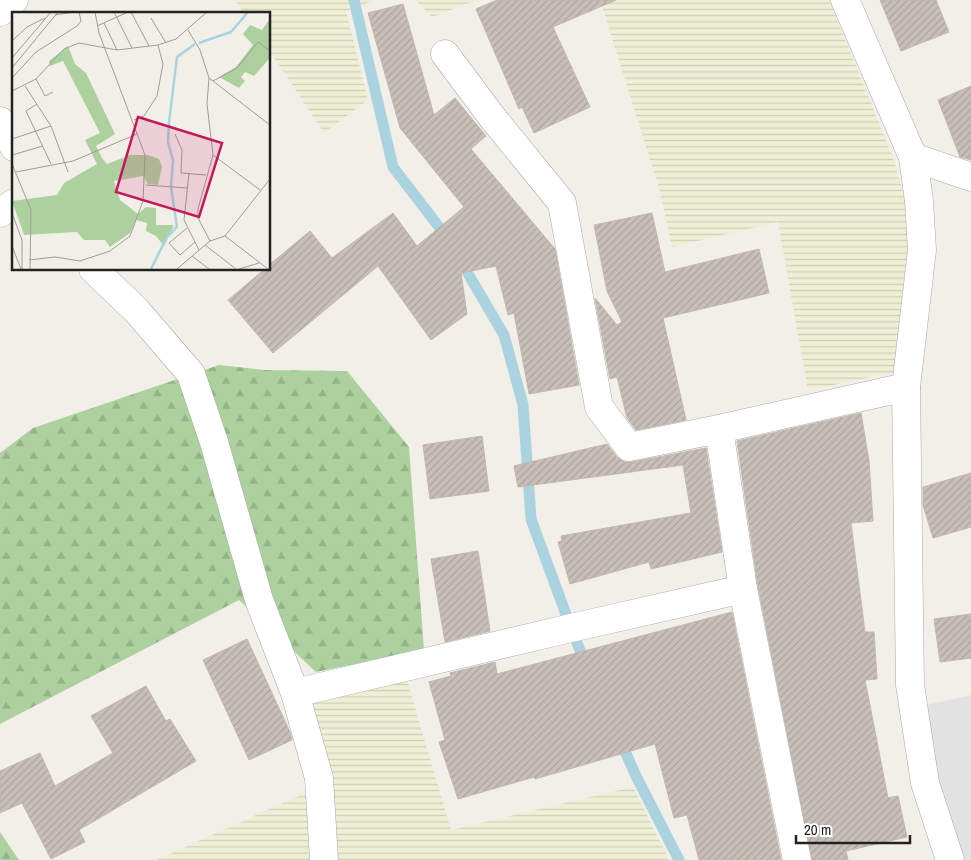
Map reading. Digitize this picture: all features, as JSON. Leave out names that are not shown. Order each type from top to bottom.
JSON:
[{"type":"street","points":[[0,12],[14,0]]},
{"type":"street","points":[[844,0],[913,157],[919,201],[922,250],[906,387],[910,685],[925,783],[950,860]]},
{"type":"street","points":[[445,54],[492,117],[562,202],[599,407],[629,447],[906,387]]},
{"type":"street","points":[[0,121],[12,143]]},
{"type":"street","points":[[913,157],[971,177]]},
{"type":"street","points":[[0,213],[12,204]]},
{"type":"street","points":[[94,270],[136,310],[191,374],[214,442],[259,600],[295,693],[319,778],[324,860]]},
{"type":"street","points":[[719,429],[743,589],[797,860]]},
{"type":"street","points":[[295,693],[743,589]]},
{"type":"green space","points":[[235,0],[376,0],[346,11],[368,100],[324,133],[270,52],[270,12],[243,12]]},
{"type":"green space","points":[[415,0],[476,0],[432,17]]},
{"type":"green space","points":[[600,0],[829,0],[892,155],[909,211],[912,256],[896,372],[808,390],[778,222],[672,247],[659,188]]},
{"type":"green space","points":[[219,365],[264,370],[347,371],[409,447],[424,650],[316,672],[239,600],[0,724],[0,453],[33,428]]},
{"type":"green space","points":[[406,677],[451,830],[633,787],[669,860],[156,860],[330,782],[307,699]]},
{"type":"green space","points":[[0,832],[19,860],[0,860]]},
{"type":"shaded area","points":[[971,695],[971,860],[959,860],[932,778],[922,706]]},
{"type":"building","points":[[497,0],[616,0],[553,27],[590,107],[534,133],[522,107],[519,109],[476,9]]},
{"type":"building","points":[[880,0],[936,0],[949,32],[901,51]]},
{"type":"building","points":[[403,4],[434,115],[455,98],[486,136],[471,149],[555,249],[579,385],[529,394],[514,313],[508,315],[496,266],[461,273],[467,314],[431,340],[378,266],[273,353],[228,300],[264,270],[270,270],[270,264],[310,231],[332,258],[393,213],[417,246],[464,207],[400,128],[368,13]]},
{"type":"building","points":[[971,86],[971,160],[960,157],[938,100]]},
{"type":"building","points":[[652,213],[665,272],[759,249],[769,293],[663,318],[686,420],[636,430],[627,418],[617,377],[610,379],[595,298],[617,325],[622,322],[607,291],[594,225]]},
{"type":"building","points":[[861,413],[869,461],[873,521],[851,523],[865,632],[874,632],[877,679],[865,680],[888,798],[898,796],[907,837],[846,851],[848,860],[812,860],[758,586],[737,441]]},
{"type":"building","points":[[482,436],[489,491],[430,499],[423,445]]},
{"type":"building","points":[[607,444],[617,457],[624,462],[706,448],[722,552],[651,569],[649,562],[570,584],[558,542],[562,541],[561,536],[691,513],[683,465],[518,487],[514,466]]},
{"type":"building","points":[[971,473],[971,527],[933,538],[923,505],[923,487]]},
{"type":"building","points":[[478,551],[490,631],[445,642],[431,559]]},
{"type":"building","points":[[732,612],[781,860],[699,860],[687,815],[674,818],[655,744],[458,799],[439,742],[445,740],[429,682],[451,676],[450,673],[495,662],[497,674]]},
{"type":"building","points":[[971,614],[971,658],[940,662],[934,619]]},
{"type":"building","points":[[247,639],[292,740],[249,760],[203,660]]},
{"type":"building","points":[[146,686],[166,721],[170,719],[196,761],[79,830],[85,842],[51,859],[22,803],[0,813],[0,771],[40,753],[55,786],[113,753],[91,716]]},
{"type":"waterway","points":[[354,0],[393,167],[449,240]]},
{"type":"waterway","points":[[460,260],[504,335],[523,405],[531,519],[586,665]]},
{"type":"waterway","points":[[619,738],[636,776],[679,860]]}]
